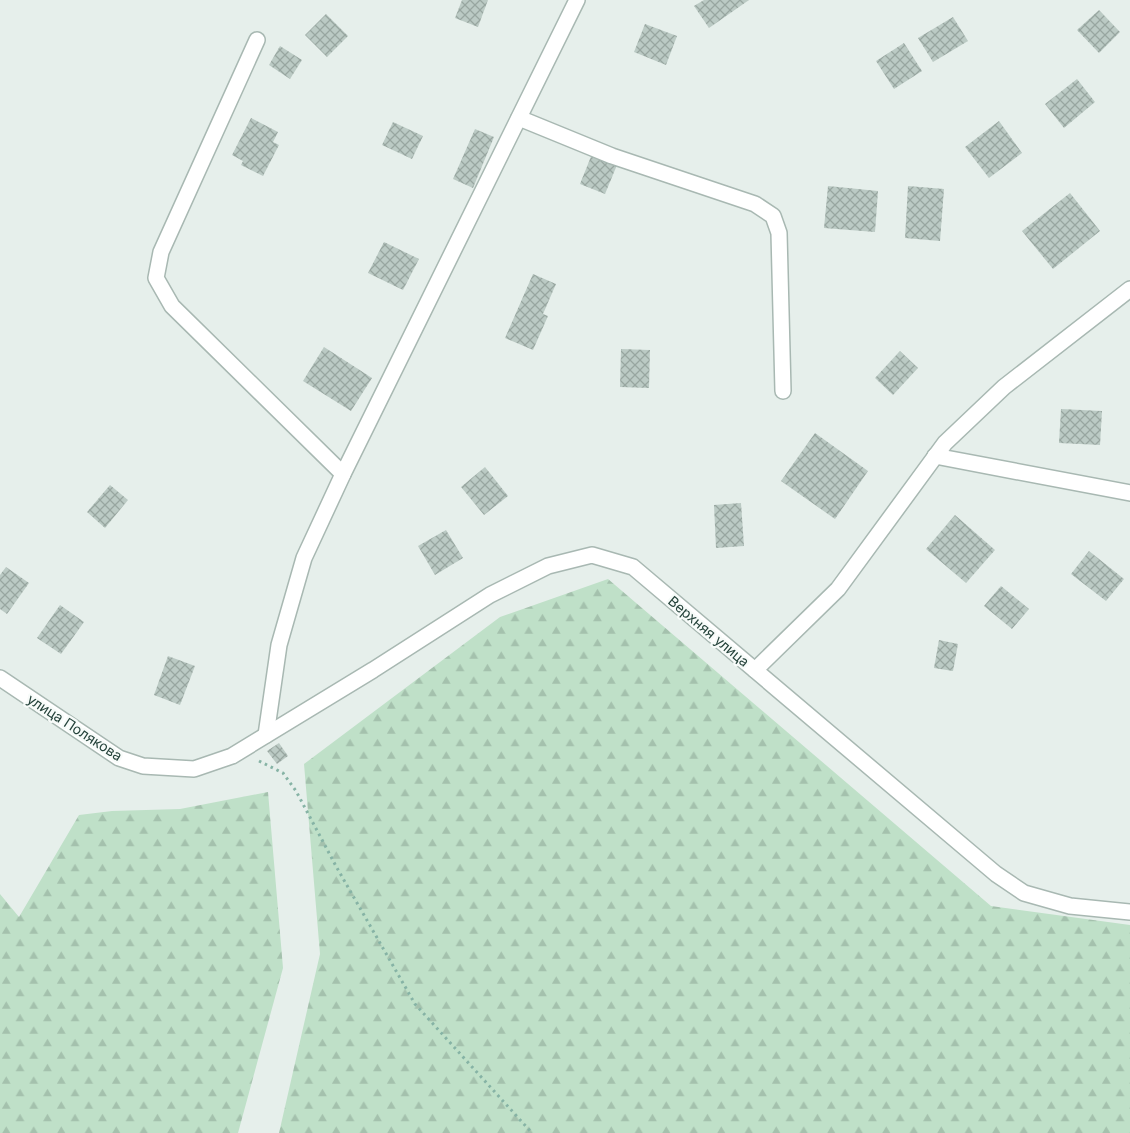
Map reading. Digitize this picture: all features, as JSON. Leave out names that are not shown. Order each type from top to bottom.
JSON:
[{"type":"street","points":[[266,735],[279,645],[304,558],[578,0]]},
{"type":"street","points":[[257,40],[161,252],[156,278],[172,306],[344,474]]},
{"type":"street","points":[[519,118],[612,156],[755,204],[773,216],[779,233],[783,391]]},
{"type":"street","points":[[755,670],[838,589],[945,442],[1004,387],[1130,289]]},
{"type":"street","points":[[935,456],[1130,493]]},
{"type":"street","name":"Верхняя улица","points":[[266,735],[373,670],[490,595],[548,566],[592,555],[634,567],[996,874],[1024,893],[1070,906],[1130,912]]},
{"type":"street","name":"улица Полякова","points":[[0,678],[119,758],[143,766],[194,769],[232,756],[266,735]]},
{"type":"path","points":[[232,756],[259,761],[283,773],[296,791],[415,1004],[532,1133]]},
{"type":"green space","points":[[608,579],[991,906],[1130,925],[1130,1133],[279,1133],[320,954],[304,764],[500,617]]},
{"type":"green space","points":[[268,792],[283,968],[238,1133],[0,1133],[0,894],[19,917],[79,815],[112,811],[180,809]]},
{"type":"building","points":[[462,0],[488,0],[478,27],[455,18]]},
{"type":"building","points":[[704,0],[749,0],[709,28],[694,6]]},
{"type":"building","points":[[1099,10],[1120,32],[1099,53],[1077,30]]},
{"type":"building","points":[[326,14],[348,36],[327,57],[305,35]]},
{"type":"building","points":[[953,17],[968,41],[933,62],[918,38]]},
{"type":"building","points":[[645,24],[677,36],[666,65],[634,52]]},
{"type":"building","points":[[904,43],[922,71],[894,89],[876,61]]},
{"type":"building","points":[[280,46],[302,60],[290,79],[269,65]]},
{"type":"building","points":[[1077,79],[1095,102],[1064,128],[1045,104]]},
{"type":"building","points":[[251,118],[278,132],[273,142],[279,145],[263,176],[241,165],[243,161],[232,155]]},
{"type":"building","points":[[999,121],[1022,153],[989,178],[965,147]]},
{"type":"building","points":[[393,122],[423,136],[412,159],[382,145]]},
{"type":"building","points":[[475,129],[494,137],[473,188],[453,179]]},
{"type":"building","points":[[592,154],[617,165],[605,194],[580,184]]},
{"type":"building","points":[[828,186],[878,191],[875,232],[824,228]]},
{"type":"building","points":[[908,186],[944,189],[940,241],[905,238]]},
{"type":"building","points":[[1070,193],[1100,231],[1053,269],[1022,231]]},
{"type":"building","points":[[384,242],[419,259],[403,290],[368,273]]},
{"type":"building","points":[[533,274],[556,284],[543,314],[548,316],[533,350],[505,338]]},
{"type":"building","points":[[324,347],[372,378],[351,411],[303,381]]},
{"type":"building","points":[[621,349],[650,350],[649,388],[620,387]]},
{"type":"building","points":[[900,351],[918,368],[893,395],[875,378]]},
{"type":"building","points":[[1061,409],[1102,411],[1100,445],[1059,443]]},
{"type":"building","points":[[815,433],[868,471],[835,519],[781,481]]},
{"type":"building","points":[[485,467],[508,496],[484,515],[461,487]]},
{"type":"building","points":[[110,485],[128,500],[105,528],[87,512]]},
{"type":"building","points":[[741,503],[744,546],[716,548],[714,505]]},
{"type":"building","points":[[955,515],[995,550],[966,583],[926,549]]},
{"type":"building","points":[[446,530],[463,558],[435,575],[418,546]]},
{"type":"building","points":[[1089,551],[1124,579],[1106,601],[1071,574]]},
{"type":"building","points":[[6,567],[29,583],[7,614],[0,609],[0,575]]},
{"type":"building","points":[[1001,586],[1029,609],[1012,629],[984,606]]},
{"type":"building","points":[[60,605],[84,622],[61,654],[37,638]]},
{"type":"building","points":[[939,640],[958,644],[953,671],[934,668]]},
{"type":"building","points":[[168,656],[195,666],[180,705],[154,695]]},
{"type":"building","points":[[279,743],[288,756],[277,764],[267,751]]}]
